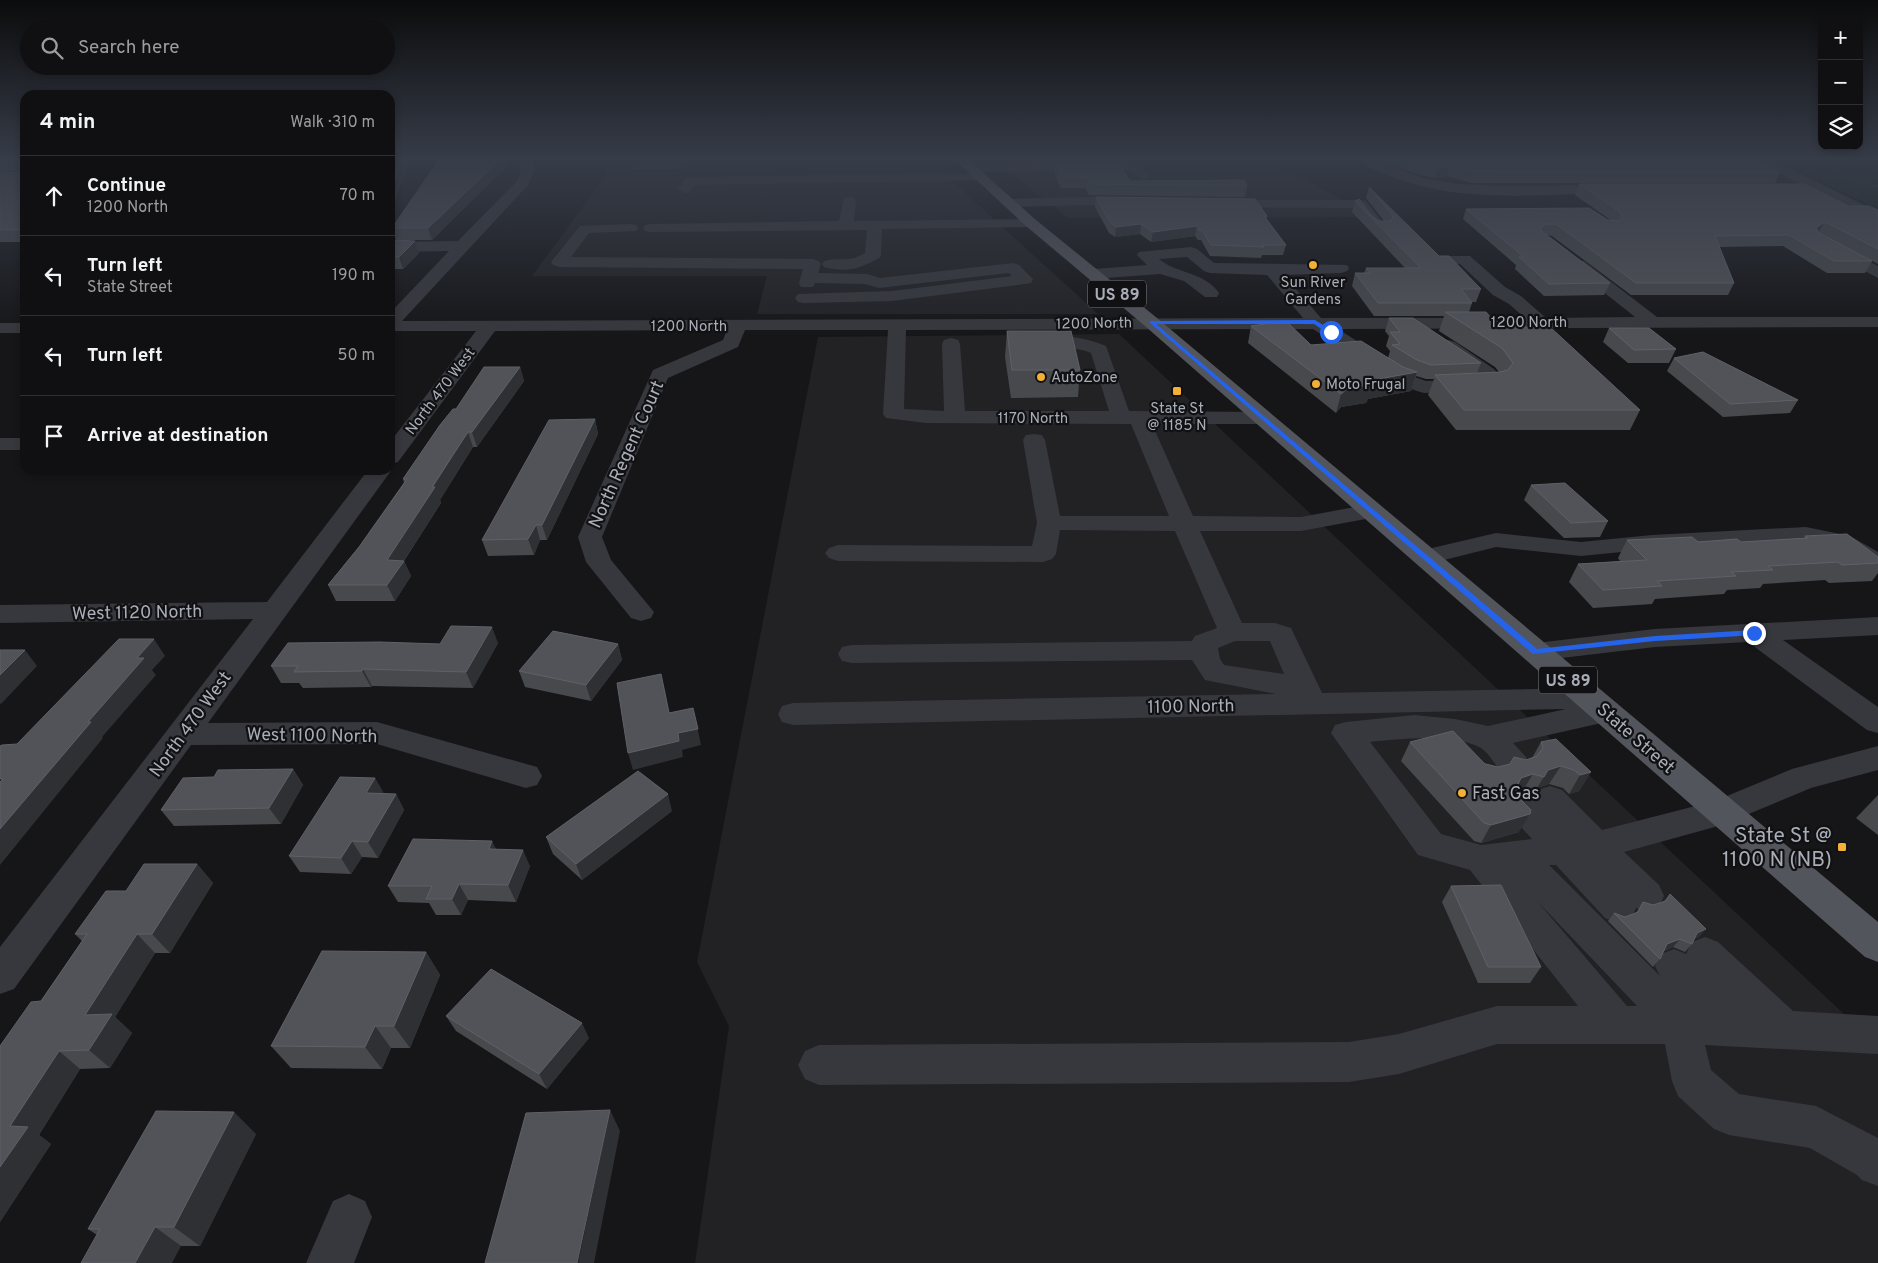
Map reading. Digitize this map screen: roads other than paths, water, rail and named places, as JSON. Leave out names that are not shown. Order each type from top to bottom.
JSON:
[{"type":"main road","name":"State Street","points":[[1027,219],[1264,418],[1722,812],[1876,941]]},
{"type":"street","points":[[395,319],[488,219]]},
{"type":"street","points":[[846,226],[847,219]]},
{"type":"street","points":[[1373,219],[1381,229]]},
{"type":"street","points":[[804,298],[892,296],[1025,279],[1013,268],[879,283],[867,279],[810,271],[650,263],[620,245],[650,228],[1031,223]]},
{"type":"street","points":[[810,271],[855,265],[873,256],[875,225]]},
{"type":"street","points":[[650,228],[664,236],[650,263]]},
{"type":"street","points":[[1819,240],[1878,273]]},
{"type":"street","points":[[395,248],[462,246]]},
{"type":"street","points":[[1161,269],[1145,255],[1191,252],[1210,268],[1272,270],[1342,268]]},
{"type":"street","points":[[1562,252],[1652,322]]},
{"type":"street","points":[[1438,259],[1464,259],[1499,291],[1515,300],[1540,322]]},
{"type":"street","points":[[855,265],[867,279]]},
{"type":"street","points":[[1093,274],[1161,269],[1190,278],[1211,293]]},
{"type":"street","points":[[1272,270],[1315,322],[1405,380],[1424,387],[1492,384],[1494,380],[1487,373],[1411,322]]},
{"type":"street","points":[[795,325],[810,271]]},
{"type":"street","name":"1200 North","points":[[395,324],[738,326],[1151,322],[1878,322]]},
{"type":"street","name":"1170 North","points":[[897,324],[893,414],[955,417],[1264,418]]},
{"type":"street","points":[[1012,324],[1016,341],[1024,343],[1075,343],[1091,345],[1098,350],[1130,418],[1146,437],[1232,632]]},
{"type":"street","name":"North 470 West","points":[[395,450],[490,325]]},
{"type":"street","name":"North Regent Court","points":[[641,612],[599,562],[590,537],[660,374],[731,343],[738,326]]},
{"type":"street","points":[[0,340],[14,328]]},
{"type":"street","points":[[951,344],[955,417]]},
{"type":"street","points":[[838,554],[1042,554],[1049,523],[1034,440]]},
{"type":"street","points":[[0,444],[20,444]]},
{"type":"street","name":"North 470 West","points":[[0,977],[183,734],[273,610],[376,475]]},
{"type":"street","points":[[1049,523],[1301,524],[1371,511]]},
{"type":"street","points":[[1424,556],[1496,540],[1581,549],[1652,542],[1806,534],[1841,541],[1878,562]]},
{"type":"street","name":"West 1120 North","points":[[0,614],[273,610]]},
{"type":"street","points":[[1536,652],[1655,638],[1878,626]]},
{"type":"street","points":[[1232,632],[1275,632],[1281,634],[1308,695],[1263,682],[1215,673],[1206,661],[1203,650],[1205,643],[1232,632]]},
{"type":"street","points":[[1754,633],[1878,722]]},
{"type":"street","points":[[852,654],[1203,650]]},
{"type":"street","name":"1100 North","points":[[793,714],[1308,695],[1598,705]]},
{"type":"street","points":[[1598,705],[1497,735],[1414,726],[1346,734],[1430,845],[1498,857],[1592,845],[1722,812],[1803,778],[1878,758]]},
{"type":"street","points":[[1445,728],[1513,766],[1497,735]]},
{"type":"street","name":"West 1100 North","points":[[183,734],[376,734],[526,776]]},
{"type":"street","points":[[1592,845],[1547,800],[1592,845],[1632,902]]},
{"type":"street","points":[[1498,857],[1618,1026]]},
{"type":"street","points":[[1498,857],[1681,1026],[1693,1080],[1729,1114],[1816,1127],[1873,1159],[1878,1164]]},
{"type":"street","points":[[1735,1027],[1690,960],[1784,1029]]},
{"type":"street","points":[[819,1065],[1349,1062],[1399,1054],[1497,1025],[1735,1027],[1878,1035]]},
{"type":"street","points":[[330,1263],[349,1217]]},
{"type":"place","name":"Sun River Gardens","points":[[1313,265]]},
{"type":"place","name":"AutoZone","points":[[1041,377]]},
{"type":"place","name":"Moto Frugal","points":[[1316,384]]},
{"type":"place","name":"State St @ 1185 N","points":[[1177,391]]},
{"type":"place","name":"Fast Gas","points":[[1462,793]]},
{"type":"place","name":"State St @ 1100 N (NB)","points":[[1842,847]]}]
